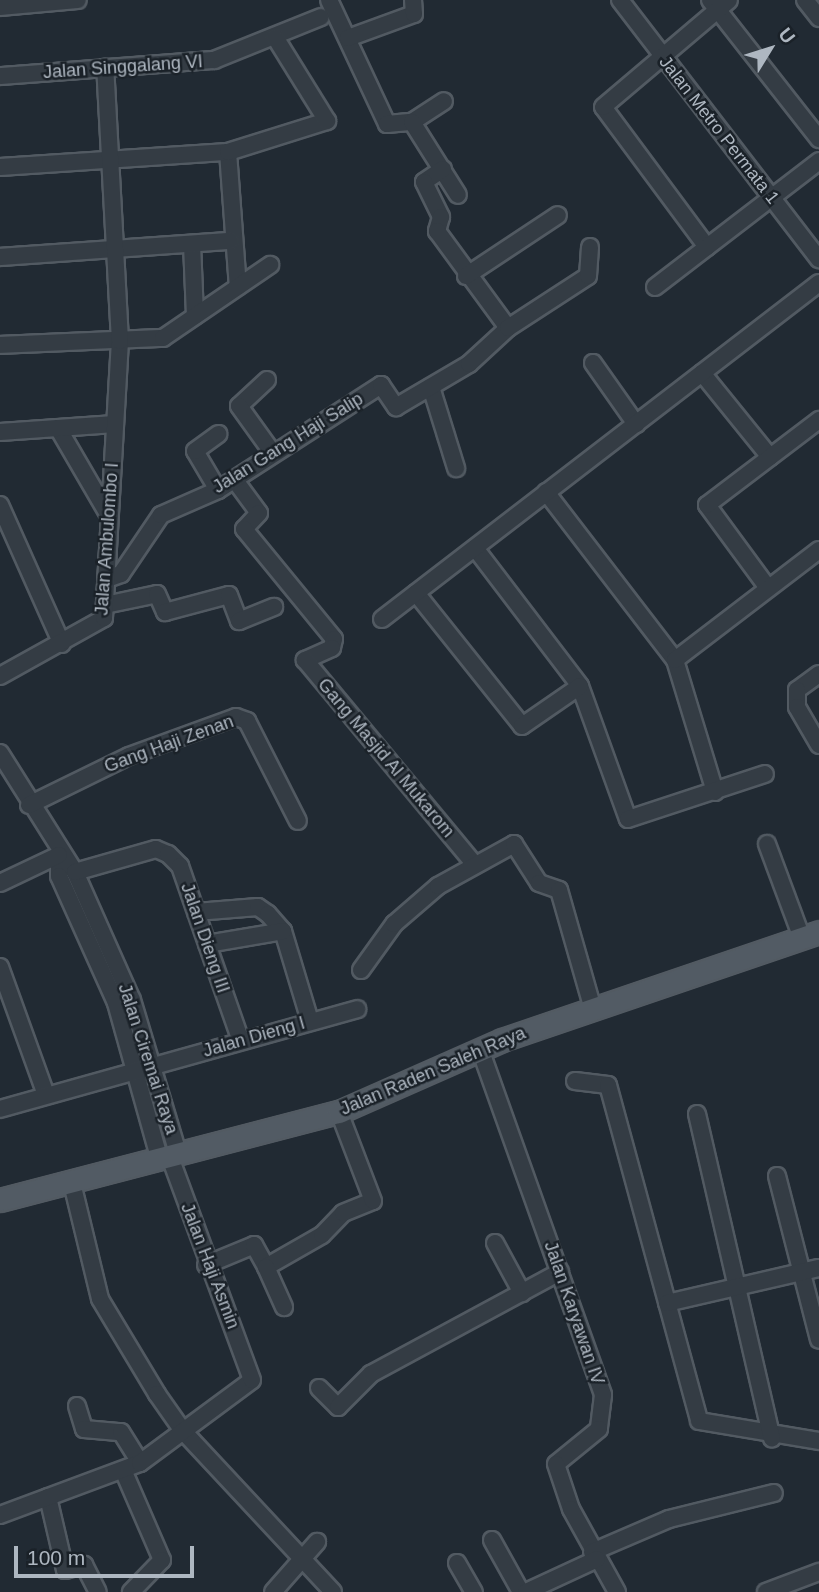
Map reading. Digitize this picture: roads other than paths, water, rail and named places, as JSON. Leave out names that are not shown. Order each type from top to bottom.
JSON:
[{"type":"main road","name":"Jalan Raden Saleh Raya","points":[[0,1200],[339,1112],[480,1049],[811,935]]},
{"type":"street","points":[[0,7],[78,0]]},
{"type":"street","points":[[329,0],[387,124],[412,122],[444,101]]},
{"type":"street","points":[[348,38],[414,14],[413,0]]},
{"type":"street","name":"Jalan Metro Permata 1","points":[[620,0],[819,259]]},
{"type":"street","points":[[805,0],[819,18]]},
{"type":"street","points":[[707,247],[605,115],[611,95],[718,3],[819,139]]},
{"type":"street","name":"Jalan Singgalang VI","points":[[0,76],[214,60],[321,16]]},
{"type":"street","points":[[0,167],[107,163],[228,152],[327,121],[275,37]]},
{"type":"street","name":"Jalan Ambulombo I","points":[[0,676],[101,626],[105,606],[108,514],[120,341],[107,163],[105,67]]},
{"type":"street","points":[[412,122],[458,195]]},
{"type":"street","points":[[228,152],[230,242],[238,287]]},
{"type":"street","points":[[655,287],[819,161]]},
{"type":"street","points":[[443,169],[424,182],[441,217],[437,231],[466,276],[508,328]]},
{"type":"street","points":[[466,276],[558,215]]},
{"type":"street","points":[[0,257],[230,242]]},
{"type":"street","points":[[192,244],[195,316]]},
{"type":"street","name":"Jalan Gang Haji Salip","points":[[107,579],[121,574],[161,515],[218,490],[381,385],[396,407],[430,387],[508,328],[588,276],[590,247]]},
{"type":"street","points":[[0,345],[163,338],[270,265]]},
{"type":"street","points":[[382,620],[819,283]]},
{"type":"street","points":[[593,363],[636,424]]},
{"type":"street","points":[[702,373],[770,457]]},
{"type":"street","points":[[267,380],[239,406],[272,453]]},
{"type":"street","points":[[430,387],[456,468]]},
{"type":"street","points":[[768,588],[708,505],[819,420]]},
{"type":"street","points":[[0,432],[115,424]]},
{"type":"street","points":[[58,428],[108,514]]},
{"type":"street","points":[[218,435],[195,451],[218,490]]},
{"type":"street","name":"Gang Masjid Al Mukarom","points":[[234,480],[259,513],[244,529],[334,639],[332,648],[304,660],[473,862]]},
{"type":"street","points":[[546,492],[675,660],[715,792]]},
{"type":"street","points":[[0,505],[62,645]]},
{"type":"street","points":[[475,548],[580,686],[628,819],[765,774]]},
{"type":"street","points":[[675,660],[819,550]]},
{"type":"street","points":[[416,593],[522,726],[580,686]]},
{"type":"street","points":[[105,606],[157,594],[165,612],[229,595],[239,621],[274,607]]},
{"type":"street","points":[[819,674],[797,690],[797,706],[819,745]]},
{"type":"street","name":"Gang Haji Zenan","points":[[29,805],[129,756],[236,717],[247,721],[298,821]]},
{"type":"street","name":"Jalan Ciremai Raya","points":[[0,753],[59,855],[75,872],[114,979],[153,1069],[169,1155]]},
{"type":"street","points":[[361,970],[394,924],[473,862],[514,844],[539,883],[558,890],[593,1009]]},
{"type":"street","points":[[767,844],[811,935]]},
{"type":"street","name":"Jalan Dieng III","points":[[75,872],[156,849],[180,866],[240,1038]]},
{"type":"street","points":[[0,883],[59,855]]},
{"type":"street","name":"Jalan Ciremai Raya","points":[[59,855],[59,876],[114,979],[135,1073],[169,1155]]},
{"type":"street","points":[[196,912],[258,907],[282,931],[310,1021]]},
{"type":"street","points":[[207,944],[282,931]]},
{"type":"street","points":[[0,967],[16,1004],[46,1095]]},
{"type":"street","points":[[0,1010],[16,1004]]},
{"type":"street","name":"Jalan Dieng I","points":[[0,1109],[153,1069],[240,1038],[356,1009]]},
{"type":"street","name":"Jalan Karyawan IV","points":[[480,1049],[603,1395],[599,1429],[556,1464],[594,1556],[613,1591]]},
{"type":"street","points":[[575,1081],[608,1085],[699,1421],[772,1438],[819,1441]]},
{"type":"street","points":[[266,1267],[322,1235],[343,1213],[373,1201],[339,1112]]},
{"type":"street","points":[[697,1114],[734,1286],[772,1438]]},
{"type":"street","name":"Jalan Haji Asmin","points":[[169,1155],[206,1265],[254,1377],[183,1431]]},
{"type":"street","points":[[777,1176],[819,1340]]},
{"type":"street","points":[[72,1183],[100,1299],[183,1431],[298,1561],[333,1592]]},
{"type":"street","points":[[495,1243],[522,1293]]},
{"type":"street","points":[[206,1265],[254,1245],[284,1307]]},
{"type":"street","points":[[667,1303],[819,1268]]},
{"type":"street","points":[[319,1388],[338,1407],[371,1374],[560,1272]]},
{"type":"street","points":[[76,1406],[84,1429],[121,1432],[140,1463]]},
{"type":"street","points":[[0,1495],[4,1513],[140,1463],[183,1431]]},
{"type":"street","points":[[123,1469],[161,1559],[131,1592]]},
{"type":"street","points":[[526,1592],[669,1519],[774,1493]]},
{"type":"street","points":[[48,1497],[65,1570],[85,1565],[98,1592]]},
{"type":"street","points":[[492,1540],[521,1592]]},
{"type":"street","points":[[276,1586],[317,1542]]},
{"type":"street","points":[[457,1563],[474,1592]]},
{"type":"street","points":[[766,1592],[819,1572]]}]
